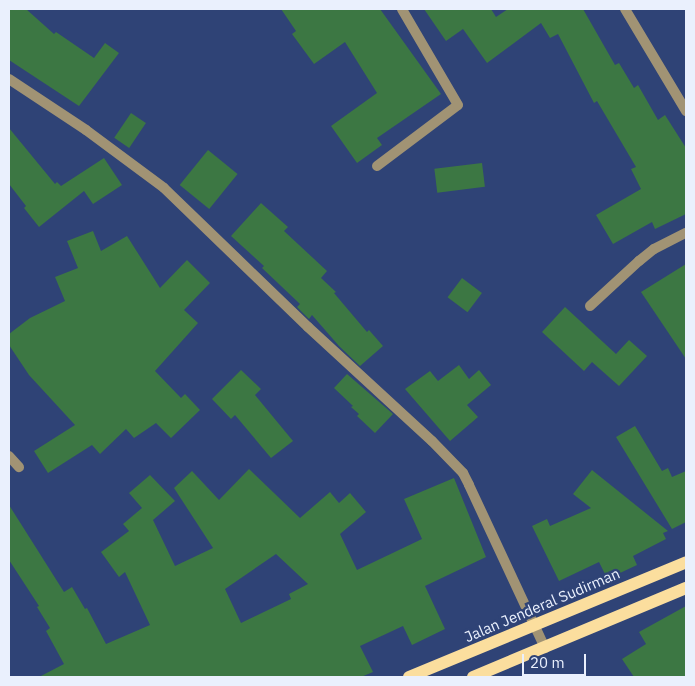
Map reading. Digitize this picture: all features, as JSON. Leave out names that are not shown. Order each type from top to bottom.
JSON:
[{"type":"main road","name":"Jalan Jenderal Sudirman","points":[[409,677],[536,626],[686,562]]},
{"type":"main road","points":[[473,677],[686,588]]},
{"type":"street","points":[[377,166],[458,105],[402,9]]},
{"type":"street","points":[[624,9],[686,111]]},
{"type":"street","points":[[9,79],[86,130],[164,188],[308,327],[432,441],[470,485],[545,648]]},
{"type":"street","points":[[590,306],[638,261],[654,249],[686,233]]},
{"type":"street","points":[[9,456],[19,467]]},
{"type":"building","points":[[9,9],[26,9],[54,34],[56,32],[94,58],[105,43],[119,53],[79,106],[9,60]]},
{"type":"building","points":[[281,9],[380,9],[441,94],[377,138],[382,145],[357,163],[331,126],[377,93],[345,42],[314,64],[292,34],[296,31]]},
{"type":"building","points":[[424,9],[491,9],[496,17],[508,9],[583,9],[615,65],[619,63],[634,88],[638,85],[658,120],[665,115],[686,148],[686,214],[655,229],[652,222],[613,244],[596,215],[641,189],[631,169],[636,167],[597,101],[594,103],[558,34],[550,38],[541,23],[487,63],[463,29],[446,41]]},
{"type":"building","points":[[131,113],[146,123],[129,148],[114,138]]},
{"type":"building","points":[[9,128],[55,184],[57,182],[61,186],[104,158],[122,185],[93,204],[84,191],[39,227],[9,184]]},
{"type":"building","points":[[208,150],[238,174],[209,209],[180,185]]},
{"type":"building","points":[[482,163],[485,187],[437,193],[434,169]]},
{"type":"building","points":[[261,203],[288,227],[284,231],[327,271],[321,278],[336,292],[334,293],[367,332],[369,330],[383,346],[360,366],[339,346],[312,315],[309,319],[297,307],[300,304],[262,268],[264,266],[231,236]]},
{"type":"building","points":[[93,231],[101,251],[127,236],[160,288],[187,260],[210,283],[184,310],[198,323],[155,371],[181,398],[185,394],[200,410],[171,438],[156,423],[134,438],[126,429],[100,454],[92,445],[48,473],[34,451],[75,425],[29,375],[9,345],[9,334],[30,318],[65,301],[55,277],[78,268],[67,241]]},
{"type":"building","points":[[686,264],[686,359],[641,292]]},
{"type":"building","points":[[462,278],[482,293],[468,312],[448,297]]},
{"type":"building","points":[[565,307],[616,354],[629,340],[647,356],[619,386],[592,362],[584,371],[542,332]]},
{"type":"building","points":[[459,365],[469,379],[479,370],[491,385],[467,405],[478,417],[450,441],[405,389],[430,371],[438,381]]},
{"type":"building","points":[[241,370],[261,389],[255,395],[293,441],[271,458],[235,415],[231,419],[212,399]]},
{"type":"building","points":[[347,374],[393,414],[375,433],[357,416],[359,414],[351,407],[353,406],[334,388]]},
{"type":"building","points":[[635,426],[662,471],[668,468],[672,477],[686,471],[686,522],[672,529],[616,437]]},
{"type":"building","points":[[249,469],[300,518],[330,492],[339,503],[350,493],[366,512],[340,534],[357,570],[422,539],[404,499],[454,478],[486,557],[425,586],[445,629],[412,645],[403,626],[360,646],[373,672],[361,677],[39,677],[64,664],[46,631],[50,628],[37,607],[39,606],[9,560],[9,505],[64,592],[72,587],[85,609],[87,608],[106,644],[150,625],[125,572],[119,577],[101,552],[129,531],[123,524],[142,508],[129,493],[150,475],[175,501],[153,520],[175,566],[213,548],[174,488],[192,471],[219,500]],"holes":[[[276,554],[308,584],[289,594],[291,599],[241,623],[225,589]]]},
{"type":"building","points":[[592,470],[668,531],[663,533],[666,539],[633,556],[637,565],[620,573],[619,570],[606,576],[599,562],[559,581],[532,526],[547,519],[550,526],[591,508],[573,494]]},
{"type":"building","points":[[686,606],[686,677],[634,677],[622,659],[646,644],[639,632]]}]
